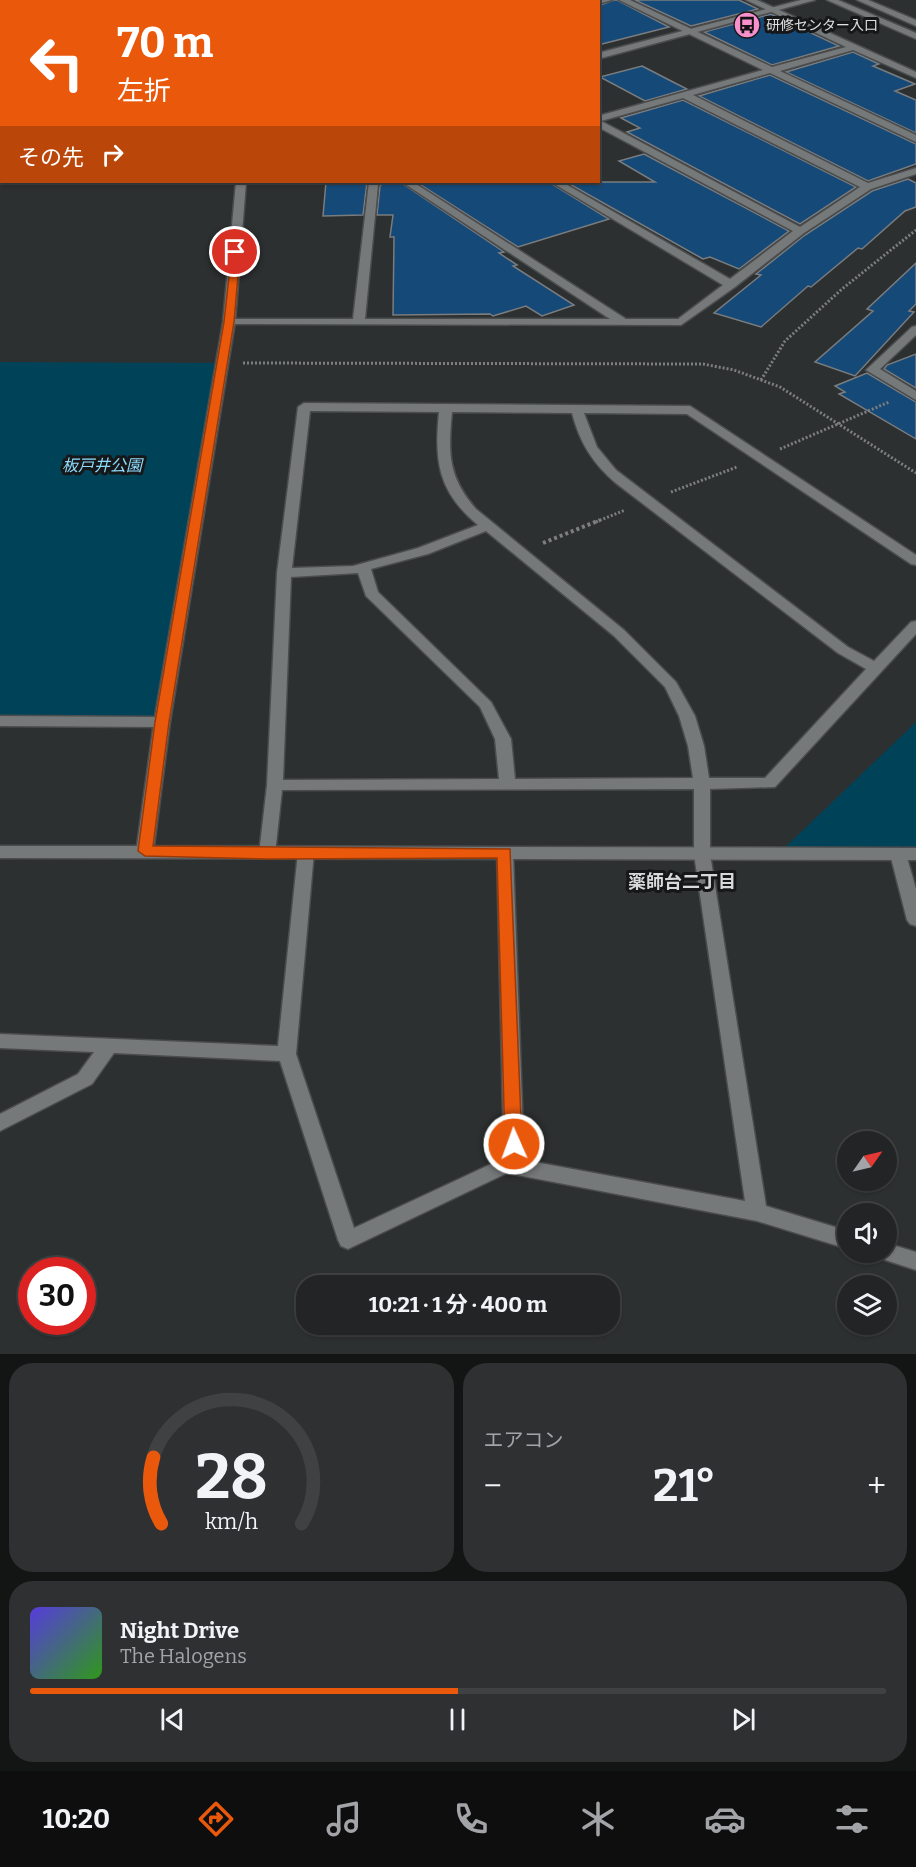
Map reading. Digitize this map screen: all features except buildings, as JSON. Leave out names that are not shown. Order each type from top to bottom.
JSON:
[{"type":"street","points":[[623,0],[916,139]]},
{"type":"street","points":[[750,0],[916,75]]},
{"type":"street","points":[[600,55],[811,0]]},
{"type":"street","points":[[831,0],[916,36]]},
{"type":"street","points":[[861,0],[916,23]]},
{"type":"street","points":[[600,120],[683,94],[854,47]]},
{"type":"street","points":[[683,94],[867,187]]},
{"type":"street","points":[[600,122],[800,231]]},
{"type":"street","points":[[229,322],[681,322],[800,231],[867,187],[916,171]]},
{"type":"street","points":[[145,851],[162,722],[229,322],[241,183]]},
{"type":"street","points":[[359,321],[373,183]]},
{"type":"street","points":[[409,183],[625,323]]},
{"type":"street","points":[[558,183],[731,285]]},
{"type":"street","points":[[915,393],[872,370],[916,329]]},
{"type":"street","points":[[267,854],[275,785],[284,573],[304,407],[690,410],[916,561]]},
{"type":"street","points":[[446,407],[441,446],[444,469],[454,495],[487,526],[619,633],[671,685],[687,716],[696,746],[702,785],[702,854],[757,1212]]},
{"type":"street","points":[[577,408],[585,440],[601,464],[646,502],[843,650],[874,668]]},
{"type":"street","points":[[284,573],[353,570],[423,551],[487,526]]},
{"type":"street","points":[[363,567],[371,593],[486,705],[502,739],[508,785]]},
{"type":"street","points":[[275,785],[769,783],[916,625]]},
{"type":"street","points":[[0,721],[162,722]]},
{"type":"street","points":[[0,852],[916,854]]},
{"type":"street","points":[[306,852],[287,1054],[348,1240],[506,1165],[757,1212],[837,1237]]},
{"type":"street","points":[[505,853],[514,1166]]},
{"type":"street","points":[[898,854],[916,920]]},
{"type":"street","points":[[0,1041],[287,1054]]},
{"type":"street","points":[[0,1123],[85,1079],[110,1046]]},
{"type":"street","points":[[897,1255],[916,1261]]},
{"type":"path","points":[[761,380],[785,341],[842,289],[916,230]]},
{"type":"path","points":[[221,363],[703,364],[734,370],[780,387],[916,473]]},
{"type":"path","points":[[519,552],[761,457],[837,423],[915,393]]},
{"type":"green space","name":"板戸井公園","points":[[0,362],[221,363],[162,722],[0,721]]},
{"type":"green space","points":[[916,722],[916,854],[778,854]]},
{"type":"place","name":"研修センター入口","points":[[747,25]]},
{"type":"district","name":"薬師台二丁目","points":[[682,882]]},
{"type":"route","points":[[235,252],[229,322],[162,722],[145,851],[267,854],[306,852],[505,853],[514,1144]]}]
